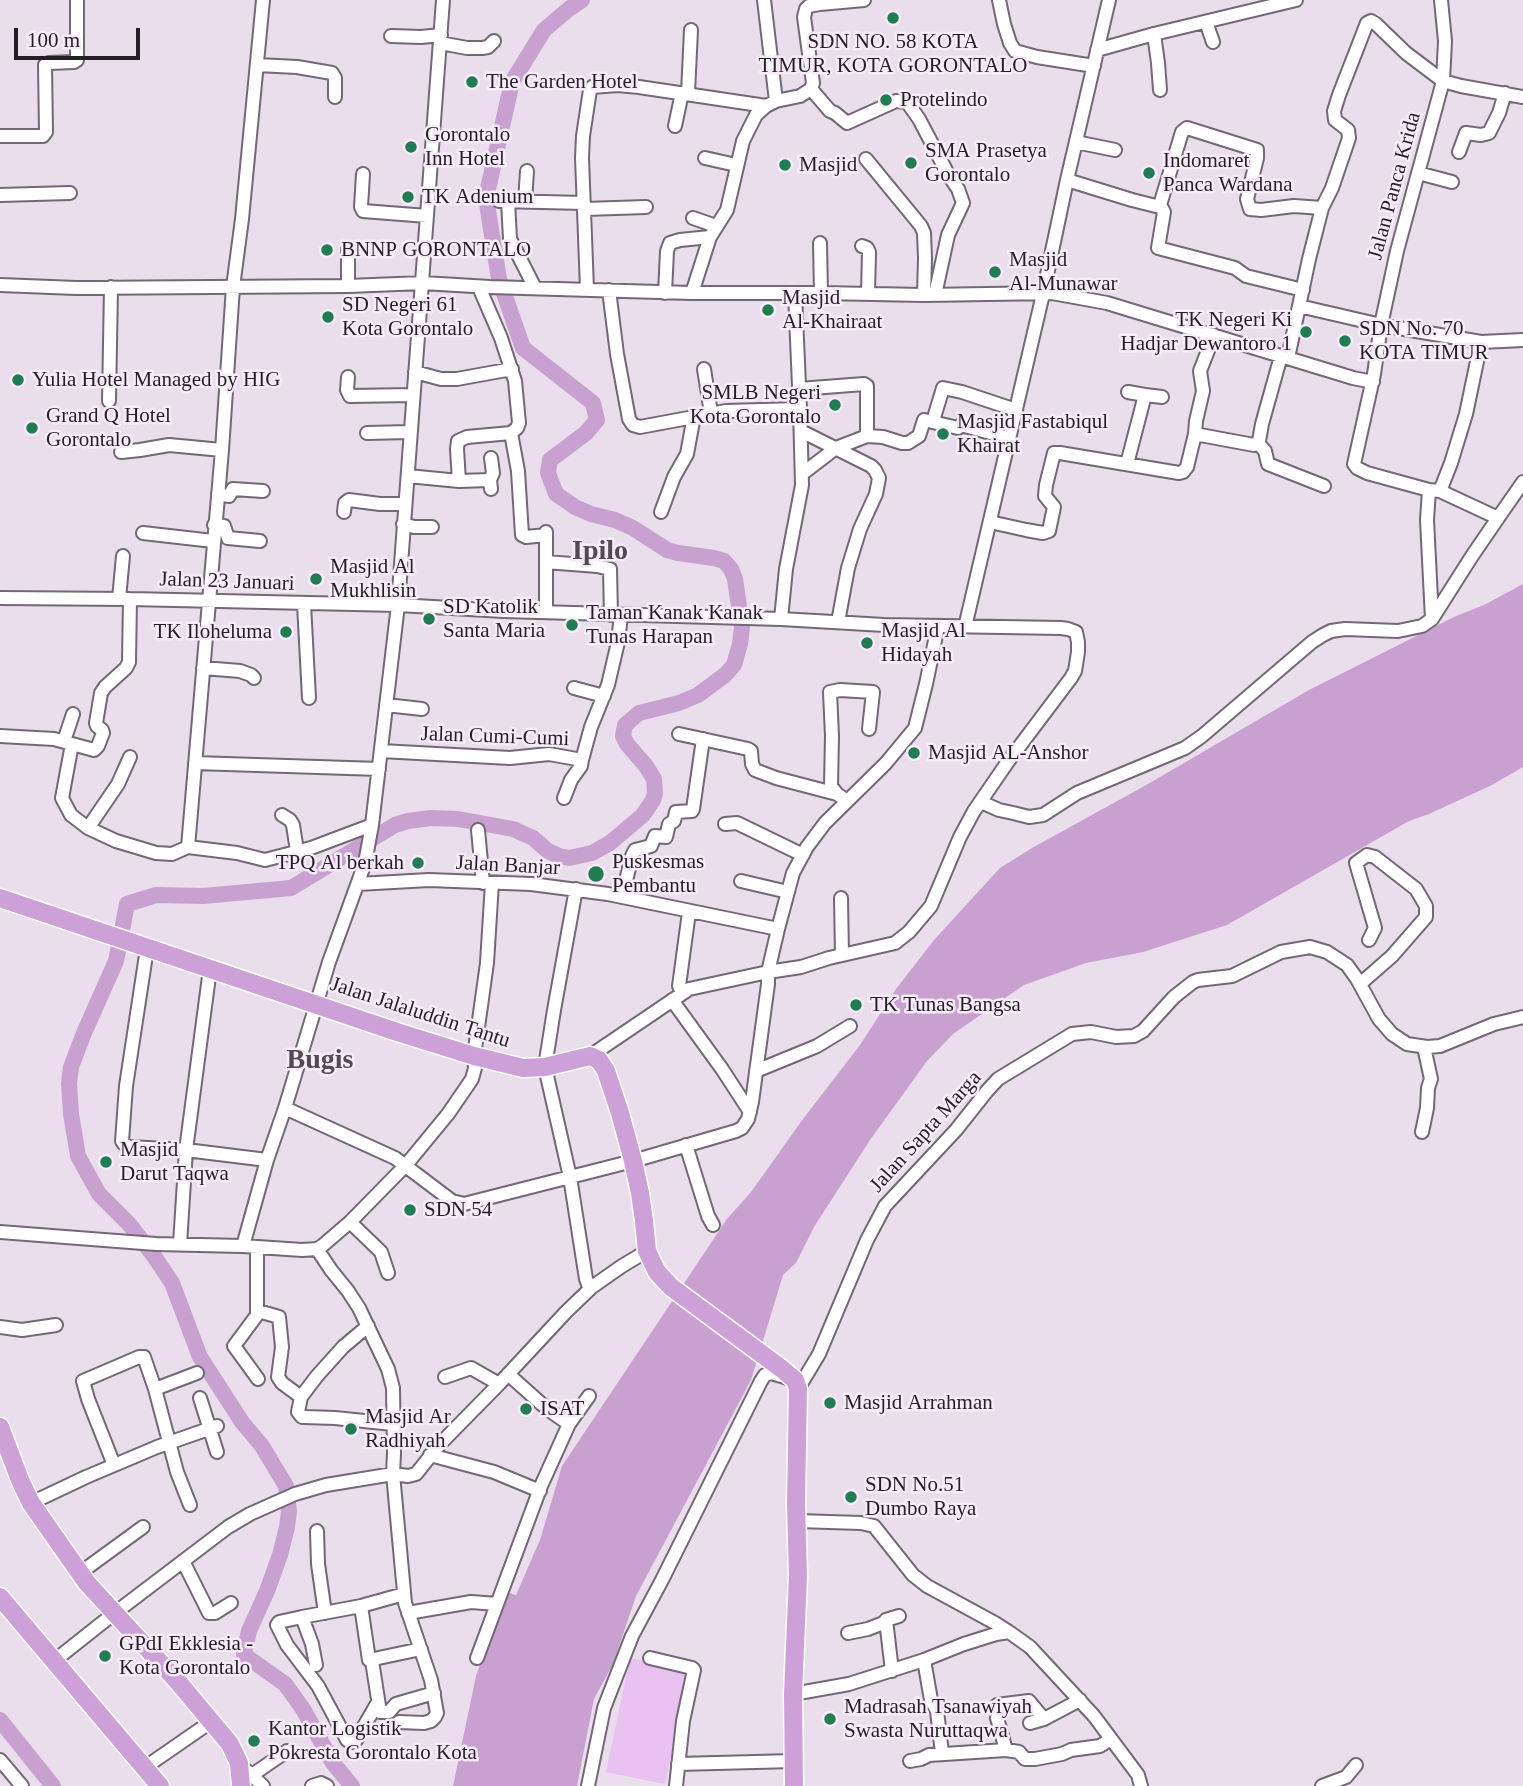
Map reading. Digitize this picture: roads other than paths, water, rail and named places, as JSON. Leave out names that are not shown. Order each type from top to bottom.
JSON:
[{"type":"highway","name":"Jalan Jalaluddin Tantu","points":[[0,898],[115,938],[141,950],[210,969],[397,1032],[514,1067],[545,1066],[590,1056]]},
{"type":"highway","points":[[590,1056],[598,1060],[606,1071],[620,1113],[633,1161],[647,1251],[657,1272],[671,1287],[792,1379],[798,1576],[793,1694],[794,1786]]},
{"type":"highway","points":[[0,1427],[31,1503],[80,1573],[212,1721],[230,1744],[244,1775]]},
{"type":"highway","points":[[0,1597],[160,1786]]},
{"type":"street","points":[[0,136],[43,136],[46,132],[45,65],[77,60],[77,0]]},
{"type":"street","points":[[225,499],[222,450],[233,287],[263,0]]},
{"type":"street","points":[[243,1246],[316,1004],[365,863],[371,827],[398,605],[443,0]]},
{"type":"street","points":[[764,0],[771,103]]},
{"type":"street","points":[[587,289],[583,136],[592,87],[618,85],[771,103],[800,96],[811,89],[813,83],[804,17],[806,9],[820,4],[864,0]]},
{"type":"street","points":[[999,0],[1007,34],[1015,51],[1094,66]]},
{"type":"street","points":[[965,626],[1110,0]]},
{"type":"street","points":[[1097,50],[1296,0]]},
{"type":"street","name":"Jalan Panca Krida","points":[[1434,490],[1367,473],[1355,467],[1353,461],[1373,382],[1381,324],[1397,251],[1443,81],[1445,41],[1441,0]]},
{"type":"street","points":[[1258,443],[1299,306],[1322,208],[1332,188],[1349,138],[1348,130],[1335,120],[1334,111],[1367,23],[1371,21],[1376,24],[1406,53],[1443,81],[1523,97]]},
{"type":"street","points":[[1206,22],[1213,42]]},
{"type":"street","points":[[675,126],[685,93],[691,30]]},
{"type":"street","points":[[1154,34],[1160,90]]},
{"type":"street","points":[[391,36],[441,39],[467,48],[488,47],[494,41]]},
{"type":"street","points":[[257,65],[297,67],[332,73],[335,78],[335,97]]},
{"type":"street","points":[[811,89],[830,111],[847,123],[896,100],[907,102],[919,119],[958,188],[963,203],[948,235],[929,295]]},
{"type":"street","points":[[1459,152],[1466,133],[1489,133],[1505,93]]},
{"type":"street","points":[[692,293],[713,232],[727,210],[736,165],[747,133],[756,116],[771,103]]},
{"type":"street","points":[[1303,290],[1246,276],[1235,268],[1158,248],[1164,212],[1160,205],[1182,132],[1187,128],[1257,150],[1258,158],[1247,199],[1250,209],[1294,206],[1322,208]]},
{"type":"street","points":[[1076,142],[1115,149]]},
{"type":"street","points":[[705,158],[736,165]]},
{"type":"street","points":[[866,159],[920,226],[929,295]]},
{"type":"street","points":[[525,202],[527,171]]},
{"type":"street","points":[[1418,173],[1452,182]]},
{"type":"street","points":[[363,174],[363,211],[427,216]]},
{"type":"street","points":[[1067,180],[1132,200],[1160,205]]},
{"type":"street","points":[[0,195],[70,193]]},
{"type":"street","points":[[536,288],[510,239],[503,201],[584,206],[646,206]]},
{"type":"street","points":[[693,218],[713,232]]},
{"type":"street","points":[[665,293],[667,251],[670,243],[713,232]]},
{"type":"street","points":[[820,243],[821,293]]},
{"type":"street","points":[[862,246],[869,252],[868,294]]},
{"type":"street","points":[[348,250],[348,286]]},
{"type":"street","points":[[0,285],[233,287],[423,283],[665,293],[1062,293],[1107,303],[1373,382]]},
{"type":"street","points":[[109,401],[111,287]]},
{"type":"street","points":[[459,481],[458,441],[511,433],[519,423],[517,386],[485,287]]},
{"type":"street","points":[[609,290],[617,354],[631,424],[640,427],[711,413],[800,409]]},
{"type":"street","points":[[782,619],[784,587],[801,497],[802,474],[795,293]]},
{"type":"street","points":[[1299,306],[1481,342],[1523,340]]},
{"type":"street","points":[[990,522],[1043,533],[1049,531],[1054,507],[1045,496],[1054,453],[1173,473],[1183,472],[1187,467],[1203,391],[1200,371],[1214,335]]},
{"type":"street","points":[[1432,619],[1427,520],[1434,490],[1451,463],[1466,414],[1481,342]]},
{"type":"street","points":[[415,372],[441,379],[457,379],[512,369]]},
{"type":"street","points":[[704,369],[711,413]]},
{"type":"street","points":[[348,377],[347,390],[350,396],[413,395]]},
{"type":"street","points":[[799,389],[864,384],[867,386],[867,436]]},
{"type":"street","points":[[933,421],[943,388],[1016,410]]},
{"type":"street","points":[[1128,392],[1162,397]]},
{"type":"street","points":[[1127,464],[1146,395]]},
{"type":"street","points":[[662,512],[674,477],[687,454],[694,416]]},
{"type":"street","points":[[802,474],[836,449],[867,436],[883,437],[905,444],[919,436],[924,420],[958,428],[961,425],[1009,438]]},
{"type":"street","points":[[801,431],[871,466],[879,478],[876,494],[860,530],[848,568],[838,622]]},
{"type":"street","points":[[367,433],[410,432]]},
{"type":"street","points":[[511,433],[518,471],[522,535],[526,537],[546,534],[546,612]]},
{"type":"street","points":[[1195,434],[1254,445],[1258,443]]},
{"type":"street","points":[[1258,443],[1265,450],[1268,464],[1324,486]]},
{"type":"street","points":[[121,452],[169,445],[222,450]]},
{"type":"street","points":[[408,476],[491,484],[491,458]]},
{"type":"street","points":[[590,1056],[689,989],[806,966],[895,943],[909,932],[930,906],[963,829],[981,802],[999,810],[1030,817],[1043,814],[1077,793],[1185,748],[1312,642],[1331,631],[1405,631],[1422,626],[1432,619],[1523,482]]},
{"type":"street","points":[[188,847],[214,524],[225,499],[233,489],[263,491]]},
{"type":"street","points":[[1434,490],[1498,518]]},
{"type":"street","points":[[344,512],[347,501],[405,504]]},
{"type":"street","points":[[214,524],[225,526],[228,538],[260,541]]},
{"type":"street","points":[[403,524],[432,527]]},
{"type":"street","points":[[143,533],[214,541]]},
{"type":"street","points":[[0,736],[64,741],[94,750],[98,746],[103,733],[96,723],[102,693],[129,662],[123,556]]},
{"type":"street","name":"Jalan Cumi-Cumi","points":[[381,751],[510,758],[549,754],[582,760],[591,727],[604,696],[618,642],[610,569],[546,562]]},
{"type":"street","name":"Jalan 23 Januari","points":[[0,598],[398,605],[616,615],[1068,629],[1076,632],[1078,642],[1075,671],[1068,684],[1007,763],[981,802]]},
{"type":"street","points":[[304,604],[309,698]]},
{"type":"street","points":[[285,1108],[379,1150],[406,1166],[452,1201],[464,1204],[633,1161],[736,1131],[745,1124],[750,1112],[768,972],[793,873],[842,797],[886,762],[915,728],[938,626]]},
{"type":"street","points":[[203,668],[240,671],[254,678]]},
{"type":"street","points":[[574,688],[604,696]]},
{"type":"street","points":[[842,797],[831,782],[830,692],[873,692],[869,729]]},
{"type":"street","points":[[386,705],[422,709]]},
{"type":"street","points":[[73,714],[64,741],[62,798],[71,815],[88,828],[116,841],[156,853],[172,854],[188,847],[237,853],[265,860],[311,848],[371,827]]},
{"type":"street","points":[[678,734],[748,749],[751,751],[755,770],[842,797]]},
{"type":"street","points":[[622,897],[635,850],[651,846],[655,836],[666,837],[676,812],[692,811],[703,739]]},
{"type":"street","points":[[88,828],[118,784],[130,757]]},
{"type":"street","points":[[564,799],[582,760]]},
{"type":"street","points":[[195,764],[379,769]]},
{"type":"street","points":[[282,815],[293,825],[298,851]]},
{"type":"street","points":[[725,824],[737,823],[803,855]]},
{"type":"street","points":[[0,1233],[156,1244],[302,1250],[317,1249],[350,1222],[406,1166],[462,1096],[472,1079],[487,963],[487,883],[478,830]]},
{"type":"street","points":[[1360,984],[1392,956],[1426,917],[1426,906],[1416,889],[1375,857],[1367,855],[1356,863],[1375,928],[1369,940]]},
{"type":"street","name":"Jalan Banjar","points":[[358,884],[413,880],[531,884],[622,897],[778,929]]},
{"type":"street","points":[[741,881],[788,892]]},
{"type":"street","points":[[576,889],[545,1066],[570,1177],[586,1279],[589,1287],[592,1287]]},
{"type":"street","points":[[841,898],[842,955]]},
{"type":"street","points":[[689,912],[677,996],[750,1112]]},
{"type":"street","name":"Jalan Sapta Marga","points":[[792,1379],[819,1354],[867,1240],[881,1211],[890,1200],[1003,1075],[1076,1033],[1091,1032],[1124,1037],[1138,1034],[1188,985],[1198,980],[1239,974],[1281,952],[1310,947],[1327,952],[1347,965],[1388,1031],[1407,1044],[1423,1047]]},
{"type":"street","points":[[141,950],[122,1141],[129,1147],[186,1150],[267,1160]]},
{"type":"street","points":[[180,1244],[186,1150],[210,969]]},
{"type":"street","points":[[1422,1132],[1431,1079],[1423,1047],[1445,1044],[1493,1024],[1523,1017]]},
{"type":"street","points":[[756,1071],[817,1046],[850,1026]]},
{"type":"street","points":[[686,1146],[713,1225]]},
{"type":"street","points":[[350,1222],[381,1252],[388,1273]]},
{"type":"street","points":[[257,1248],[258,1311],[234,1346],[258,1379]]},
{"type":"street","points":[[317,1249],[348,1291],[368,1326],[390,1376],[393,1396],[393,1474],[404,1594],[434,1693],[437,1713],[430,1721],[418,1724],[399,1722]]},
{"type":"street","points":[[54,1661],[183,1561],[250,1514],[295,1494],[326,1485],[393,1474],[416,1474],[430,1455],[536,1342],[592,1287],[647,1251]]},
{"type":"street","points":[[258,1311],[279,1317],[282,1348],[278,1377],[301,1397]]},
{"type":"street","points":[[0,1327],[22,1330],[56,1325]]},
{"type":"street","points":[[368,1326],[334,1355],[301,1397],[298,1412],[302,1417],[393,1424]]},
{"type":"street","points":[[114,1465],[83,1381],[143,1357],[155,1389],[177,1472],[190,1505]]},
{"type":"street","points":[[445,1377],[471,1368],[503,1379],[569,1424]]},
{"type":"street","points":[[155,1389],[197,1373]]},
{"type":"street","points":[[588,1786],[604,1708],[632,1636],[761,1381],[765,1375],[771,1373],[792,1379]]},
{"type":"street","points":[[477,1658],[541,1486],[569,1424],[589,1396]]},
{"type":"street","points":[[200,1398],[213,1427],[217,1452]]},
{"type":"street","points":[[31,1503],[86,1476],[213,1427]]},
{"type":"street","points":[[430,1455],[494,1472],[540,1491]]},
{"type":"street","points":[[797,1521],[861,1523],[874,1526],[913,1575],[927,1587],[995,1623],[1030,1647],[1080,1700],[1138,1775],[1141,1786]]},
{"type":"street","points":[[80,1573],[143,1527]]},
{"type":"street","points":[[317,1531],[318,1564],[325,1613]]},
{"type":"street","points":[[183,1561],[209,1613],[215,1613],[231,1603]]},
{"type":"street","points":[[378,1702],[356,1740],[347,1740],[318,1685],[287,1645],[277,1625],[279,1622],[361,1606],[404,1594]]},
{"type":"street","points":[[408,1613],[471,1602],[497,1604]]},
{"type":"street","points":[[361,1606],[368,1659],[372,1661],[380,1712],[389,1712],[396,1703],[434,1693]]},
{"type":"street","points":[[848,1633],[868,1629],[899,1616]]},
{"type":"street","points":[[302,1617],[316,1665]]},
{"type":"street","points":[[886,1622],[892,1671]]},
{"type":"street","points":[[793,1694],[837,1687],[892,1671],[964,1644],[1009,1632]]},
{"type":"street","points":[[372,1661],[421,1649]]},
{"type":"street","points":[[650,1658],[693,1668],[683,1721],[676,1786]]},
{"type":"street","points":[[924,1660],[931,1700],[937,1711],[942,1753]]},
{"type":"street","points":[[1030,1723],[1044,1719],[1080,1700]]},
{"type":"street","points":[[1006,1750],[997,1711],[1029,1701],[1044,1719]]},
{"type":"street","points":[[144,1768],[212,1721]]},
{"type":"street","points":[[911,1761],[942,1753],[1006,1750],[1019,1752],[1025,1759],[1035,1759],[1100,1746],[1111,1740]]},
{"type":"street","points":[[244,1775],[287,1751]]},
{"type":"street","points":[[0,1760],[22,1786]]},
{"type":"street","points":[[678,1764],[794,1761]]},
{"type":"street","points":[[1322,1786],[1346,1777],[1356,1765]]},
{"type":"street","points":[[244,1775],[263,1786]]},
{"type":"street","points":[[312,1786],[321,1783],[327,1786]]},
{"type":"waterway","points":[[352,1786],[333,1763],[303,1709],[285,1684],[244,1653],[249,1631],[280,1555],[289,1511],[286,1486],[262,1446],[242,1422],[200,1357],[172,1283],[129,1224],[99,1194],[78,1156],[71,1114],[71,1067],[116,961],[127,904],[156,895],[203,896],[291,888],[395,825],[431,818],[458,819],[513,829],[533,838],[548,851],[559,856],[569,858],[592,853],[610,843],[643,815],[655,793],[654,779],[623,736],[625,725],[639,713],[679,703],[698,695],[734,665],[742,627],[735,579],[724,561],[667,550],[633,528],[575,507],[556,494],[548,473],[550,460],[586,433],[597,420],[593,403],[523,348],[499,279],[486,198],[512,82],[544,30],[582,0]]},
{"type":"waterway","points":[[0,1720],[53,1786]]},
{"type":"place","name":"SDN NO. 58 KOTA TIMUR, KOTA GORONTALO","points":[[893,18]]},
{"type":"place","name":"The Garden Hotel","points":[[472,82]]},
{"type":"place","name":"Protelindo","points":[[886,100]]},
{"type":"place","name":"Gorontalo Inn Hotel","points":[[411,147]]},
{"type":"place","name":"SMA Prasetya Gorontalo","points":[[911,163]]},
{"type":"place","name":"Masjid","points":[[785,165]]},
{"type":"place","name":"Indomaret Panca Wardana","points":[[1149,173]]},
{"type":"place","name":"TK Adenium","points":[[408,197]]},
{"type":"place","name":"BNNP GORONTALO","points":[[327,250]]},
{"type":"place","name":"Masjid Al-Munawar","points":[[995,272]]},
{"type":"place","name":"Masjid Al-Khairaat","points":[[768,310]]},
{"type":"place","name":"SD Negeri 61 Kota Gorontalo","points":[[328,317]]},
{"type":"place","name":"TK Negeri Ki Hadjar Dewantoro 1","points":[[1306,332]]},
{"type":"place","name":"SDN No. 70 KOTA TIMUR","points":[[1345,341]]},
{"type":"place","name":"Yulia Hotel Managed by HIG","points":[[18,380]]},
{"type":"place","name":"SMLB Negeri Kota Gorontalo","points":[[835,405]]},
{"type":"place","name":"Grand Q Hotel Gorontalo","points":[[32,428]]},
{"type":"place","name":"Masjid Fastabiqul Khairat","points":[[943,434]]},
{"type":"place","name":"Masjid Al Mukhlisin","points":[[316,579]]},
{"type":"place","name":"SD Katolik Santa Maria","points":[[429,619]]},
{"type":"place","name":"Taman Kanak Kanak Tunas Harapan","points":[[572,625]]},
{"type":"place","name":"TK Iloheluma","points":[[286,632]]},
{"type":"place","name":"Masjid Al Hidayah","points":[[867,643]]},
{"type":"place","name":"Masjid AL-Anshor","points":[[914,753]]},
{"type":"place","name":"TPQ Al berkah","points":[[418,863]]},
{"type":"place","name":"Puskesmas Pembantu","points":[[596,874]]},
{"type":"place","name":"TK Tunas Bangsa","points":[[856,1005]]},
{"type":"place","name":"Masjid Darut Taqwa","points":[[106,1162]]},
{"type":"place","name":"SDN 54","points":[[410,1210]]},
{"type":"place","name":"Masjid Arrahman","points":[[830,1403]]},
{"type":"place","name":"ISAT","points":[[526,1409]]},
{"type":"place","name":"Masjid Ar Radhiyah","points":[[351,1429]]},
{"type":"place","name":"SDN No.51 Dumbo Raya","points":[[851,1497]]},
{"type":"place","name":"GPdI Ekklesia - Kota Gorontalo","points":[[105,1656]]},
{"type":"place","name":"Madrasah Tsanawiyah Swasta Nuruttaqwa","points":[[830,1719]]},
{"type":"place","name":"Kantor Logistik Pokresta Gorontalo Kota","points":[[254,1741]]},
{"type":"district","name":"Ipilo","points":[[600,552]]},
{"type":"district","name":"Bugis","points":[[320,1061]]}]
